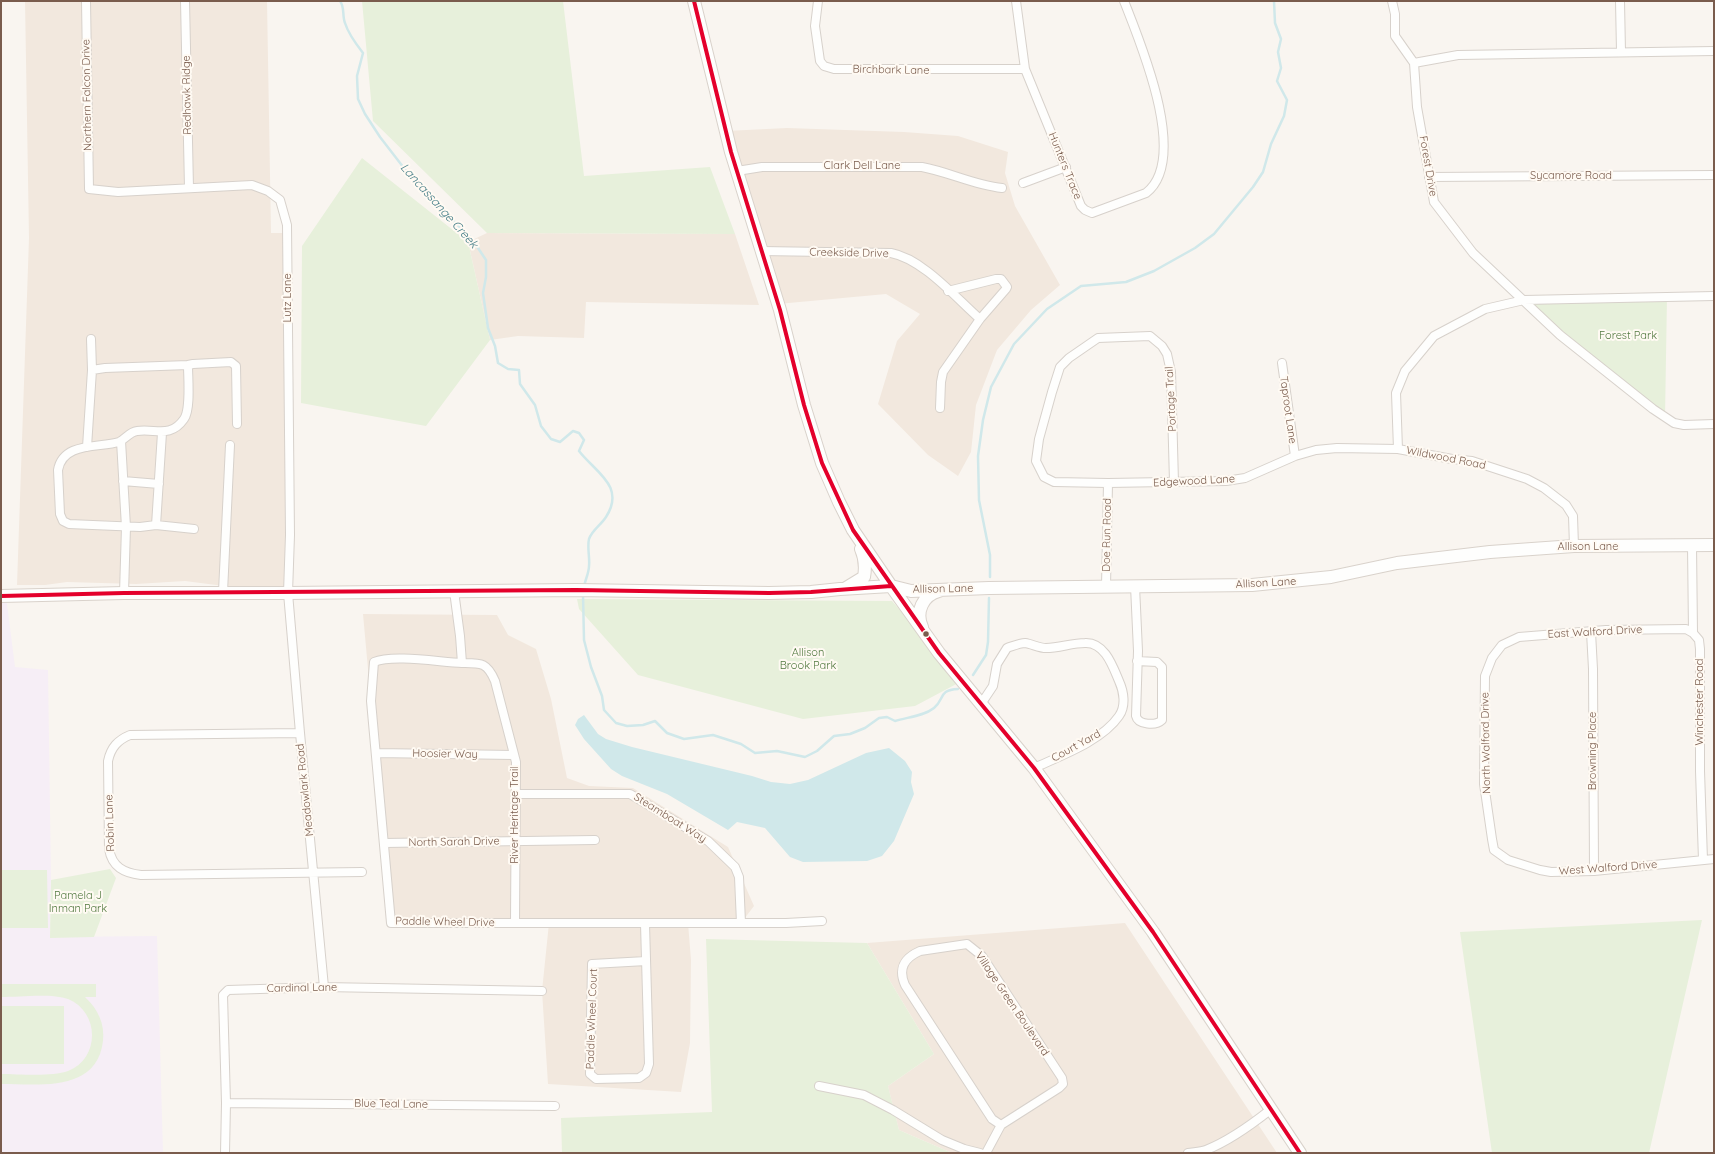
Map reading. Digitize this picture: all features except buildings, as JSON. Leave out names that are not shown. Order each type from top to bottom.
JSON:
[{"type":"main road","points":[[694,1],[737,171],[780,310],[804,405],[822,463],[839,502],[859,540],[939,653],[1034,768],[1152,932],[1300,1153]]},
{"type":"main road","points":[[844,589],[854,584],[864,576],[866,568],[865,557],[859,540]]},
{"type":"main road","name":"Allison Lane","points":[[1,596],[124,593],[576,590],[769,593],[810,592],[891,586],[911,590],[1252,585],[1331,578],[1397,563],[1490,552],[1574,546],[1714,545]]},
{"type":"main road","points":[[924,632],[920,622],[920,608],[926,598],[936,592],[950,589]]},
{"type":"street","name":"Northern Falcon Drive","points":[[86,1],[89,189]]},
{"type":"street","name":"Redhawk Ridge","points":[[185,1],[189,188]]},
{"type":"street","name":"Birchbark Lane","points":[[818,1],[815,26],[820,61],[824,66],[834,69],[1025,70]]},
{"type":"street","name":"Hunters Trace","points":[[1016,1],[1025,70],[1081,206],[1085,210],[1092,212],[1146,193],[1160,176],[1163,156],[1161,111],[1145,56],[1124,1]]},
{"type":"street","points":[[1392,1],[1395,14],[1395,36],[1414,64],[1458,55],[1714,50]]},
{"type":"street","points":[[1620,1],[1621,52]]},
{"type":"street","name":"Forest Drive","points":[[1414,64],[1417,107],[1434,202],[1473,253],[1560,334],[1665,418],[1674,423],[1684,425],[1714,424]]},
{"type":"street","name":"Clark Dell Lane","points":[[737,171],[762,167],[922,167],[984,185],[1002,188]]},
{"type":"street","points":[[1023,183],[1066,167]]},
{"type":"street","name":"Sycamore Road","points":[[1429,177],[1714,175]]},
{"type":"street","name":"Lutz Lane","points":[[89,189],[118,192],[252,185],[268,191],[280,200],[287,225],[290,535],[288,593]]},
{"type":"street","name":"Creekside Drive","points":[[761,251],[891,253],[900,255],[919,264],[980,319]]},
{"type":"street","points":[[940,408],[943,372],[980,319],[1006,290],[1005,283],[1001,279],[996,279],[948,291]]},
{"type":"street","name":"Wildwood Road","points":[[1574,546],[1573,516],[1566,505],[1544,488],[1527,479],[1472,461],[1452,459],[1398,449],[1396,393],[1405,371],[1434,336],[1485,309],[1524,300],[1714,296]]},
{"type":"street","name":"Portage Trail","points":[[1038,468],[1036,461],[1039,440],[1060,367],[1069,358],[1098,338],[1150,336],[1162,346],[1171,372],[1174,482]]},
{"type":"street","points":[[87,447],[92,370],[91,339]]},
{"type":"street","points":[[92,370],[105,368],[231,362],[236,366],[237,424]]},
{"type":"street","name":"Taproot Lane","points":[[1282,363],[1295,456]]},
{"type":"street","points":[[188,365],[187,413],[180,424],[169,431],[162,433],[147,430],[135,431],[130,433],[121,441],[72,450],[65,455],[59,463],[58,470],[60,514],[63,521],[69,524],[126,527],[156,525],[194,529]]},
{"type":"street","points":[[156,525],[162,433]]},
{"type":"street","points":[[121,441],[126,527],[124,593]]},
{"type":"street","points":[[224,592],[230,445]]},
{"type":"street","name":"Edgewood Lane","points":[[1038,468],[1044,477],[1054,482],[1108,483],[1226,481],[1245,478],[1295,456],[1316,450],[1337,448],[1398,449]]},
{"type":"street","points":[[123,481],[159,484]]},
{"type":"street","name":"Doe Run Road","points":[[1106,587],[1108,483]]},
{"type":"street","name":"Winchester Road","points":[[1692,545],[1694,633],[1699,640],[1700,648],[1700,771],[1703,860]]},
{"type":"street","points":[[1135,586],[1137,662],[1136,719],[1141,723],[1158,723],[1162,720],[1162,667],[1157,662],[1137,662]]},
{"type":"street","points":[[454,591],[462,663]]},
{"type":"street","name":"Meadowlark Road","points":[[288,593],[324,986]]},
{"type":"street","name":"East Walford Drive","points":[[1498,649],[1502,644],[1519,637],[1606,630],[1686,628],[1694,633]]},
{"type":"street","name":"Browning Place","points":[[1591,632],[1593,668],[1594,871]]},
{"type":"street","name":"Court Yard","points":[[981,704],[993,686],[998,664],[1008,648],[1023,643],[1044,648],[1086,642],[1103,651],[1109,659],[1123,690],[1124,705],[1120,716],[1086,743],[1034,768]]},
{"type":"street","name":"North Walford Drive","points":[[1492,840],[1484,784],[1485,676],[1492,658],[1498,649]]},
{"type":"street","name":"Paddle Wheel Drive","points":[[462,663],[394,658],[382,659],[374,662],[372,701],[391,922],[645,924],[786,923],[822,921]]},
{"type":"street","name":"River Heritage Trail","points":[[462,663],[480,663],[490,670],[495,682],[514,755],[515,923]]},
{"type":"street","name":"Robin Lane","points":[[300,734],[130,735],[122,739],[112,748],[108,761],[109,848],[112,860],[120,868],[130,874],[141,875],[362,872]]},
{"type":"street","name":"Hoosier Way","points":[[376,753],[514,755]]},
{"type":"street","name":"Steamboat Way","points":[[515,794],[630,794],[708,841],[735,867],[739,877],[741,923]]},
{"type":"street","name":"North Sarah Drive","points":[[384,843],[595,840]]},
{"type":"street","name":"West Walford Drive","points":[[1492,840],[1494,850],[1508,860],[1551,872],[1594,871],[1714,860]]},
{"type":"street","name":"Paddle Wheel Court","points":[[645,924],[650,1054],[649,1064],[646,1073],[639,1078],[596,1079],[590,1074],[592,964],[646,961]]},
{"type":"street","name":"Village Green Boulevard","points":[[986,1153],[1001,1125],[1059,1088],[1063,1084],[1062,1078],[982,956],[976,950],[968,944],[915,953],[905,962],[903,967],[901,976],[905,985],[992,1119],[1001,1125]]},
{"type":"street","name":"Cardinal Lane","points":[[225,1153],[226,1103],[223,995],[225,992],[232,989],[324,986],[542,991]]},
{"type":"street","points":[[819,1086],[864,1095],[893,1110],[942,1140],[964,1149],[980,1153]]},
{"type":"street","name":"Blue Teal Lane","points":[[226,1103],[555,1106]]},
{"type":"street","points":[[1188,1153],[1205,1150],[1222,1142],[1256,1121],[1270,1110]]},
{"type":"shaded area","points":[[25,1],[267,1],[271,233],[287,233],[288,586],[224,586],[185,581],[136,584],[67,582],[45,585],[17,585],[29,238]]},
{"type":"shaded area","points":[[787,128],[904,132],[958,136],[1008,152],[1005,173],[1015,206],[1060,285],[1031,310],[997,350],[976,405],[971,452],[958,476],[928,455],[878,404],[897,341],[920,314],[886,294],[778,304],[726,131]]},
{"type":"shaded area","points":[[487,233],[735,234],[759,305],[586,302],[584,338],[518,336],[490,340],[468,242]]},
{"type":"shaded area","points":[[1,596],[6,596],[15,667],[48,670],[51,880],[50,937],[157,936],[163,1153],[1,1153]]},
{"type":"shaded area","points":[[363,614],[497,615],[508,635],[536,649],[551,699],[567,778],[589,786],[633,788],[728,847],[754,906],[741,923],[688,923],[691,960],[690,1043],[681,1092],[548,1084],[542,991],[549,923],[391,923]]},
{"type":"shaded area","points":[[1125,923],[1277,1153],[952,1153],[899,1130],[888,1086],[934,1054],[867,943]]},
{"type":"green space","points":[[362,1],[563,1],[584,176],[710,167],[735,234],[487,233],[373,121]]},
{"type":"green space","points":[[362,158],[468,242],[490,340],[426,426],[301,403],[302,246]]},
{"type":"green space","name":"Forest Park","points":[[1667,297],[1665,418],[1525,300]]},
{"type":"green space","name":"Allison Brook Park","points":[[577,599],[892,601],[962,681],[915,706],[803,719],[638,675],[579,609]]},
{"type":"green space","name":"Pamela J Inman Park","points":[[110,869],[116,878],[94,937],[50,938],[51,880]]},
{"type":"green space","points":[[1,870],[47,870],[48,928],[1,928]]},
{"type":"green space","points":[[1702,920],[1649,1153],[1492,1153],[1460,932]]},
{"type":"green space","points":[[706,939],[867,943],[934,1054],[888,1086],[899,1130],[952,1153],[562,1153],[561,1118],[712,1112]]},
{"type":"green space","points":[[1,984],[96,984],[96,997],[85,997],[100,1017],[103,1029],[103,1041],[98,1058],[90,1070],[78,1077],[64,1082],[32,1085],[1,1084],[1,1074],[45,1075],[68,1071],[78,1065],[86,1057],[92,1035],[86,1014],[78,1005],[68,999],[53,996],[1,997]]},
{"type":"green space","points":[[1,1006],[64,1006],[64,1064],[1,1064]]},
{"type":"water","points":[[584,715],[598,734],[606,739],[771,782],[790,784],[808,780],[866,753],[889,748],[905,761],[912,772],[911,782],[914,794],[894,841],[882,856],[867,861],[803,862],[790,857],[765,828],[737,822],[728,830],[667,794],[622,776],[611,769],[584,739],[575,725],[578,719]]},
{"type":"waterway","name":"Lancassange Creek","points":[[340,1],[342,3],[346,27],[363,53],[357,76],[358,99],[365,114],[380,137],[407,172],[426,194],[472,239],[486,260],[486,277],[483,293],[488,328],[495,346],[498,363],[508,369],[519,370],[520,384],[535,405],[541,426],[551,439],[560,442],[573,431],[579,433],[584,440],[579,451],[606,480],[610,488],[612,497],[611,506],[606,517],[592,533],[589,539],[589,569],[584,587]]},
{"type":"waterway","name":"Lancassange Creek","points":[[990,577],[990,555],[979,500],[978,456],[983,420],[991,387],[1014,344],[1047,309],[1081,286],[1126,282],[1154,271],[1195,248],[1214,234],[1253,187],[1263,172],[1271,144],[1284,116],[1287,100],[1277,81],[1281,68],[1278,52],[1281,39],[1275,23],[1274,1]]},
{"type":"waterway","name":"Lancassange Creek","points":[[583,594],[584,640],[591,667],[602,696],[604,710],[616,723],[627,726],[643,725],[655,721],[667,733],[684,739],[713,735],[741,744],[755,753],[777,751],[805,757],[817,751],[834,736],[850,734],[865,728],[879,718],[887,717],[895,721],[926,713],[937,705],[947,691],[958,689]]},
{"type":"waterway","name":"Lancassange Creek","points":[[973,675],[986,655],[988,642],[989,598]]},
{"type":"transit line","points":[[694,1],[731,152],[780,310],[804,405],[822,463],[853,530],[939,653],[1034,768],[1153,932],[1300,1153]]},
{"type":"transit line","points":[[1,596],[124,593],[576,590],[769,593],[811,592],[891,586]]}]
